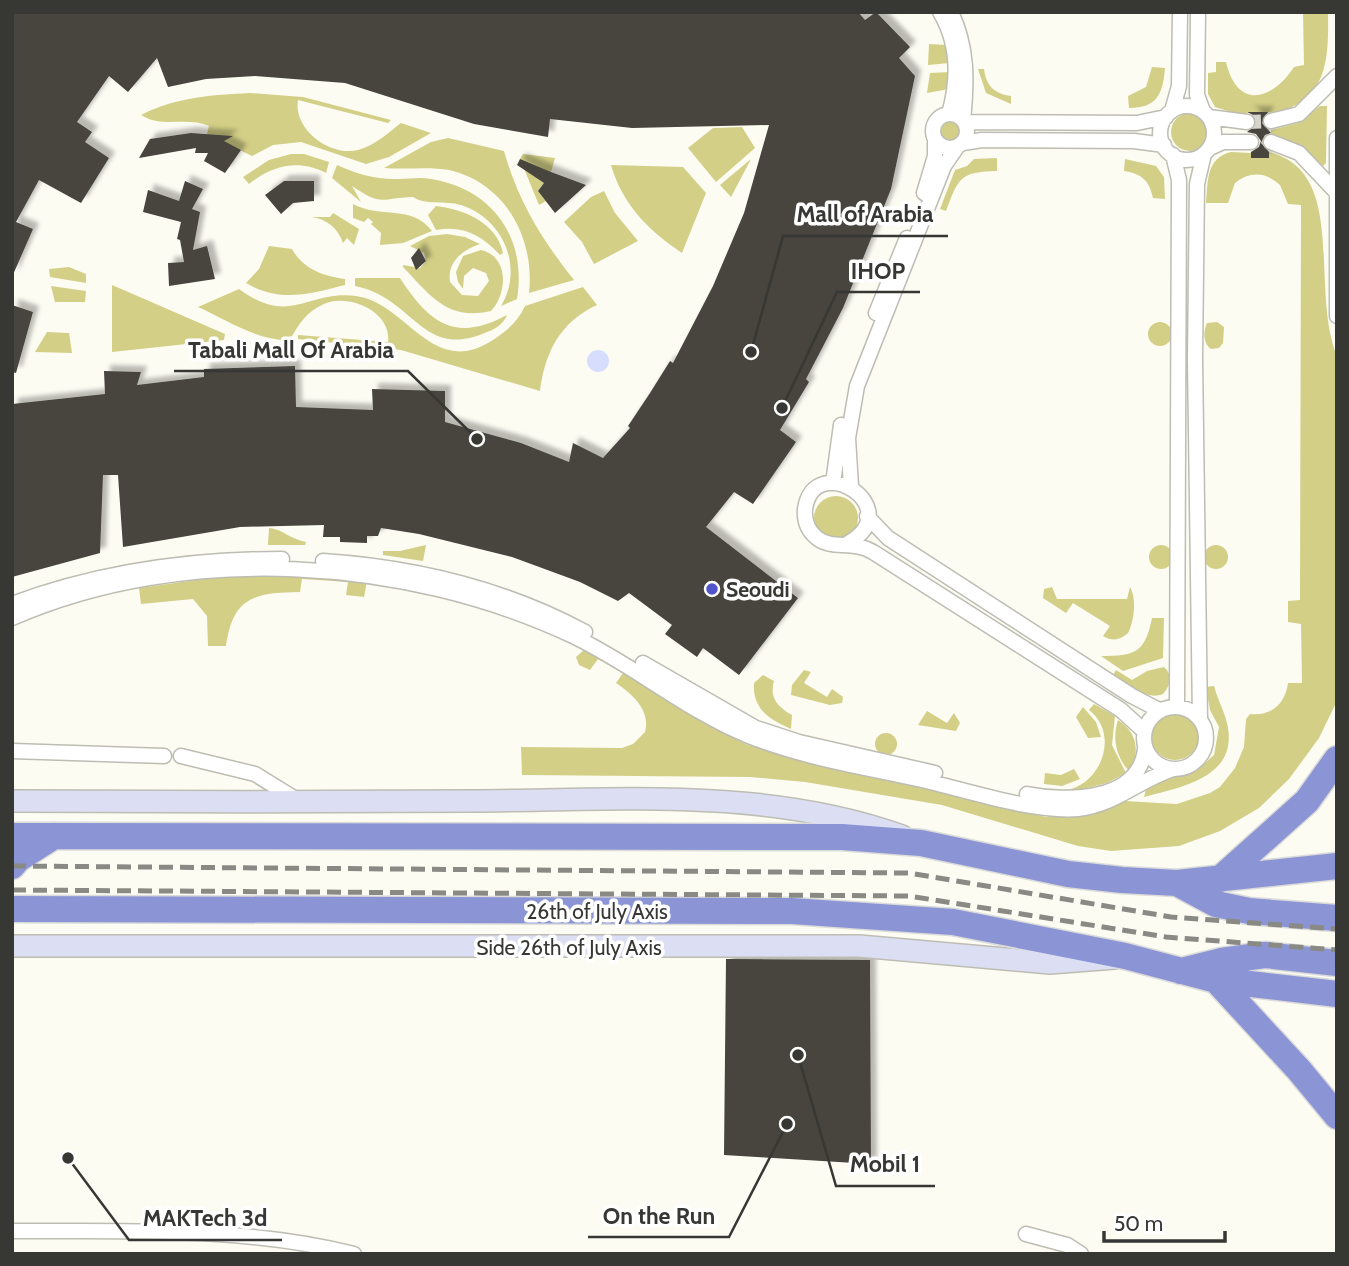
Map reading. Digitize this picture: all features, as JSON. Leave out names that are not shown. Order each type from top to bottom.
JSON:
[{"type":"highway","points":[[1220,879],[1307,801],[1337,759]]},
{"type":"highway","points":[[12,836],[842,837],[921,843],[1068,874],[1177,883],[1337,866]]},
{"type":"highway","points":[[12,866],[18,859],[54,836]]},
{"type":"highway","points":[[1177,883],[1216,904],[1249,911],[1337,918]]},
{"type":"highway","points":[[12,891],[22,902],[23,909]]},
{"type":"highway","name":"26th of July Axis","points":[[23,909],[792,911],[953,922],[1125,956],[1216,981],[1337,994]]},
{"type":"highway","points":[[1176,972],[1221,961],[1265,956],[1337,963]]},
{"type":"highway","points":[[1216,981],[1337,1116]]},
{"type":"main road","points":[[12,801],[692,800],[839,816],[921,843]]},
{"type":"main road","name":"Side 26th of July Axis","points":[[12,946],[859,946],[1050,963],[1125,956]]},
{"type":"street","points":[[851,486],[848,438],[857,386],[944,166],[967,133],[959,119],[957,67],[951,37],[940,12]]},
{"type":"street","points":[[951,12],[961,34],[965,59],[959,119]]},
{"type":"street","points":[[1177,706],[1179,180],[1161,126],[1169,114],[1179,86],[1180,12]]},
{"type":"street","points":[[12,618],[90,592],[198,573],[284,568],[371,576],[455,594],[557,629],[620,660],[727,726],[798,752],[1061,809],[1110,802],[1149,779],[1191,765],[1203,752],[1206,735],[1200,719],[1195,359],[1197,184],[1214,132],[1197,95],[1198,12]]},
{"type":"street","points":[[1271,121],[1299,114],[1337,76]]},
{"type":"street","points":[[833,482],[848,387],[920,205],[936,156],[935,123],[959,119],[1137,123],[1188,106],[1206,114],[1247,122]]},
{"type":"street","points":[[1337,138],[1337,316]]},
{"type":"street","points":[[935,140],[944,147],[982,140],[1120,141],[1168,150],[1189,159],[1223,142],[1251,142]]},
{"type":"street","points":[[1270,142],[1299,153],[1336,192]]},
{"type":"street","points":[[848,543],[862,532],[867,516],[863,498],[851,486],[833,482],[810,495],[804,512],[809,530],[822,542],[830,545],[848,543],[867,548],[1112,705],[1144,731]]},
{"type":"street","points":[[867,516],[888,538],[1132,696],[1159,710]]},
{"type":"street","points":[[12,604],[95,578],[187,564],[285,559],[373,566],[458,583],[551,615],[625,652],[733,718],[799,742],[1002,789],[1065,799],[1105,792],[1130,779],[1141,766],[1147,723],[1159,710],[1177,706],[1186,708],[1200,719]]},
{"type":"street","points":[[1145,749],[1156,764],[1173,769]]},
{"type":"street","points":[[12,751],[164,755]]},
{"type":"street","points":[[181,756],[255,774],[301,802]]},
{"type":"street","points":[[12,1231],[233,1233],[354,1254]]},
{"type":"street","points":[[1026,1234],[1067,1245],[1082,1254]]},
{"type":"shaded area","points":[[1303,12],[1328,12],[1325,63],[1314,90],[1290,108],[1271,114],[1247,112],[1247,117],[1215,107],[1208,94],[1208,73],[1216,72],[1216,62],[1226,62],[1238,88],[1256,95],[1275,88],[1294,67],[1304,65]]},
{"type":"shaded area","points":[[929,44],[946,45],[949,63],[928,65]]},
{"type":"shaded area","points":[[1152,67],[1165,68],[1157,98],[1146,105],[1129,108],[1128,96],[1146,87]]},
{"type":"shaded area","points":[[978,69],[984,69],[992,88],[1011,96],[1011,104],[986,93]]},
{"type":"shaded area","points":[[950,72],[949,89],[927,93],[930,73]]},
{"type":"shaded area","points":[[250,93],[303,97],[391,120],[388,123],[298,100],[301,121],[308,131],[316,139],[337,149],[358,150],[370,146],[401,123],[431,133],[389,157],[366,164],[301,142],[273,145],[252,156],[207,134],[209,126],[191,122],[158,121],[141,115],[181,101]]},
{"type":"shaded area","points":[[1320,106],[1327,106],[1326,163],[1323,166],[1295,143],[1271,139],[1271,130],[1298,123]]},
{"type":"shaded area","points":[[1190,113],[1204,118],[1209,132],[1204,146],[1190,151],[1176,146],[1171,132],[1176,118]]},
{"type":"shaded area","points":[[952,121],[960,124],[963,132],[960,140],[952,143],[944,140],[941,132],[944,124]]},
{"type":"shaded area","points":[[742,127],[755,148],[716,182],[688,148],[713,128]]},
{"type":"shaded area","points":[[448,138],[504,151],[516,187],[532,219],[574,280],[529,293],[530,273],[521,234],[513,216],[501,200],[486,187],[449,170],[384,168],[431,142]]},
{"type":"shaded area","points":[[1231,152],[1251,153],[1252,158],[1268,158],[1269,152],[1294,164],[1309,183],[1318,207],[1329,329],[1337,356],[1337,701],[1319,738],[1289,779],[1259,808],[1220,831],[1179,846],[1111,851],[1078,846],[942,805],[805,782],[750,777],[522,775],[521,747],[622,748],[633,744],[645,732],[645,717],[639,703],[616,683],[623,673],[598,659],[590,670],[579,665],[576,657],[585,649],[713,728],[748,745],[1046,817],[1086,816],[1124,801],[1177,804],[1220,787],[1235,768],[1244,747],[1246,719],[1250,714],[1265,713],[1276,707],[1284,697],[1288,683],[1302,683],[1301,624],[1288,622],[1288,601],[1300,600],[1301,205],[1288,204],[1280,185],[1264,175],[1246,176],[1235,183],[1228,203],[1206,203],[1208,179],[1213,165],[1217,159]]},
{"type":"shaded area","points":[[291,154],[304,154],[329,162],[326,173],[296,165],[267,172],[249,184],[243,177],[269,160]]},
{"type":"shaded area","points":[[523,154],[555,158],[551,172],[533,175],[544,183],[538,191],[546,201],[539,205],[520,159]]},
{"type":"shaded area","points":[[997,158],[997,171],[975,173],[962,179],[946,211],[940,209],[955,170],[967,166],[974,159]]},
{"type":"shaded area","points":[[751,159],[731,197],[720,185]]},
{"type":"shaded area","points":[[1125,159],[1156,166],[1164,177],[1165,199],[1153,198],[1144,179],[1124,171]]},
{"type":"shaded area","points":[[337,165],[375,177],[427,178],[472,193],[488,205],[511,237],[519,277],[517,299],[501,306],[508,291],[510,261],[506,246],[489,221],[461,205],[418,200],[413,197],[376,199],[352,186],[361,202],[332,178]]},
{"type":"shaded area","points":[[611,165],[683,167],[706,193],[682,253],[638,215],[622,192]]},
{"type":"shaded area","points":[[604,191],[615,213],[638,241],[594,264],[582,242],[564,222],[591,197]]},
{"type":"shaded area","points":[[353,204],[374,211],[415,218],[432,231],[403,243],[380,245],[381,233],[371,224],[373,222],[368,218],[364,222],[353,218]]},
{"type":"shaded area","points":[[436,206],[457,210],[478,219],[494,233],[503,253],[500,255],[479,237],[463,230],[436,230],[428,215]]},
{"type":"shaded area","points":[[333,213],[359,229],[354,245],[347,238],[343,243],[331,225],[311,217],[330,217]]},
{"type":"shaded area","points":[[447,234],[465,237],[480,244],[462,253],[451,268],[450,282],[462,295],[478,296],[489,281],[486,273],[473,268],[464,276],[463,289],[456,272],[463,256],[481,250],[497,260],[503,286],[491,311],[463,312],[441,304],[403,267],[420,268],[426,261],[424,253],[410,246],[429,236]]},
{"type":"shaded area","points":[[269,246],[292,249],[302,262],[321,273],[345,279],[345,285],[307,294],[283,295],[246,283],[259,269]]},
{"type":"shaded area","points":[[69,267],[86,274],[86,283],[50,277],[49,269]]},
{"type":"shaded area","points":[[355,278],[400,278],[422,307],[445,324],[472,327],[507,315],[502,323],[490,331],[465,339],[447,339],[432,333],[392,302],[355,286]]},
{"type":"shaded area","points":[[112,285],[225,334],[224,340],[112,352]]},
{"type":"shaded area","points":[[51,286],[86,291],[85,302],[55,302]]},
{"type":"shaded area","points":[[583,287],[597,305],[573,320],[556,340],[550,351],[540,391],[401,350],[298,339],[298,335],[388,342],[383,322],[376,314],[356,303],[334,301],[318,307],[304,319],[290,340],[254,333],[198,307],[239,289],[257,300],[286,306],[324,298],[356,296],[373,301],[434,344],[450,350],[468,351],[488,343],[505,331],[525,306]]},
{"type":"shaded area","points":[[1160,322],[1169,325],[1172,334],[1169,343],[1160,346],[1151,343],[1148,334],[1151,325]]},
{"type":"shaded area","points":[[1217,322],[1224,327],[1223,343],[1219,348],[1211,349],[1205,341],[1205,330],[1207,323]]},
{"type":"shaded area","points":[[47,332],[69,333],[72,353],[35,352]]},
{"type":"shaded area","points":[[836,496],[852,502],[858,518],[852,534],[836,540],[820,534],[814,518],[820,502]]},
{"type":"shaded area","points":[[269,528],[306,542],[305,545],[268,545]]},
{"type":"shaded area","points":[[426,545],[423,561],[383,555],[383,551],[400,551]]},
{"type":"shaded area","points":[[1161,545],[1170,548],[1173,557],[1170,566],[1161,569],[1152,566],[1149,557],[1152,548]]},
{"type":"shaded area","points":[[1216,545],[1225,548],[1228,557],[1225,566],[1216,569],[1207,566],[1204,557],[1207,548]]},
{"type":"shaded area","points":[[246,573],[367,581],[364,597],[346,595],[348,582],[302,579],[300,592],[259,596],[241,607],[234,617],[226,646],[208,646],[207,616],[193,599],[141,604],[139,588]]},
{"type":"shaded area","points":[[1052,587],[1057,599],[1127,599],[1130,587],[1134,610],[1128,633],[1116,639],[1103,636],[1110,626],[1073,603],[1066,613],[1043,598],[1044,589]]},
{"type":"shaded area","points":[[1152,618],[1164,618],[1163,658],[1123,671],[1101,656],[1122,655],[1137,650],[1146,639]]},
{"type":"shaded area","points":[[1164,667],[1169,673],[1169,684],[1163,694],[1156,696],[1143,693],[1113,675],[1116,670],[1132,680],[1147,671]]},
{"type":"shaded area","points":[[804,670],[811,672],[804,683],[827,697],[832,689],[843,697],[842,703],[830,705],[791,695],[792,685]]},
{"type":"shaded area","points":[[763,675],[774,681],[776,701],[792,715],[791,729],[776,722],[759,707],[754,683]]},
{"type":"shaded area","points":[[1214,686],[1228,728],[1228,745],[1223,758],[1215,769],[1203,778],[1144,797],[1147,786],[1166,776],[1195,772],[1214,755],[1219,727],[1210,710],[1206,687]]},
{"type":"shaded area","points":[[1094,704],[1115,716],[1112,745],[1126,773],[1107,783],[1072,792],[1071,789],[1092,776],[1103,754],[1103,730],[1098,719],[1089,710]]},
{"type":"shaded area","points":[[1083,707],[1096,722],[1101,737],[1088,738],[1076,717]]},
{"type":"shaded area","points":[[927,711],[947,723],[954,713],[960,723],[956,731],[918,725]]},
{"type":"shaded area","points":[[1175,712],[1192,719],[1199,736],[1192,753],[1175,760],[1158,753],[1151,736],[1158,719]]},
{"type":"shaded area","points":[[1118,720],[1129,730],[1135,743],[1135,757],[1129,771],[1116,747]]},
{"type":"shaded area","points":[[886,733],[894,736],[897,744],[894,752],[886,755],[878,752],[875,744],[878,736]]},
{"type":"shaded area","points":[[1074,769],[1080,779],[1062,786],[1044,784],[1045,773],[1061,775]]},
{"type":"water","points":[[598,350],[606,353],[609,361],[606,369],[598,372],[590,369],[587,361],[590,353]]},
{"type":"building","points":[[12,12],[858,12],[865,20],[876,12],[910,47],[899,58],[915,76],[891,189],[843,308],[806,379],[809,382],[780,430],[796,442],[753,504],[734,492],[706,527],[798,598],[739,675],[703,648],[697,657],[665,634],[672,625],[629,593],[618,601],[580,582],[512,557],[419,534],[381,528],[378,536],[367,536],[367,543],[340,542],[340,537],[323,537],[324,525],[240,527],[123,547],[118,475],[103,475],[100,553],[12,577],[12,404],[105,394],[104,371],[141,372],[137,385],[204,377],[204,369],[295,366],[296,407],[373,410],[372,389],[445,391],[445,422],[521,443],[569,462],[573,443],[603,458],[630,428],[628,426],[670,361],[673,363],[713,286],[744,213],[769,125],[632,128],[550,119],[548,137],[474,124],[345,83],[255,76],[206,79],[168,87],[157,58],[128,92],[109,76],[77,122],[92,132],[85,142],[109,158],[81,203],[39,180],[16,222],[33,229],[12,277]]},
{"type":"building","points":[[1247,112],[1268,112],[1262,123],[1271,133],[1265,135],[1261,143],[1269,152],[1269,158],[1251,158],[1251,152],[1259,147],[1261,141],[1256,134],[1247,132],[1257,123],[1253,115]]},
{"type":"building","points":[[191,133],[233,136],[224,141],[241,150],[225,173],[204,161],[208,153],[195,153],[196,148],[139,158],[150,139]]},
{"type":"building","points":[[520,159],[586,185],[555,213],[538,191],[544,183],[517,165]]},
{"type":"building","points":[[185,181],[203,189],[192,209],[200,212],[193,250],[207,246],[215,279],[169,286],[168,263],[184,262],[180,240],[177,239],[181,222],[143,212],[148,190],[179,201]]},
{"type":"building","points":[[284,181],[314,181],[314,201],[293,203],[281,214],[265,195]]},
{"type":"building","points":[[419,248],[426,261],[416,270],[411,258]]},
{"type":"building","points":[[12,305],[33,312],[16,373],[12,372]]},
{"type":"building","points":[[726,959],[870,960],[871,1164],[724,1155]]},
{"type":"tunnel","points":[[1247,122],[1271,121]]},
{"type":"railway","points":[[12,866],[909,873],[1171,917],[1337,929]]},
{"type":"railway","points":[[12,890],[909,896],[1166,937],[1337,950]]},
{"type":"place","name":"Mall of Arabia","points":[[751,352]]},
{"type":"place","name":"IHOP","points":[[782,408]]},
{"type":"place","name":"Tabali Mall Of Arabia","points":[[477,439]]},
{"type":"place","name":"Seoudi","points":[[712,589]]},
{"type":"place","name":"Mobil 1","points":[[798,1055]]},
{"type":"place","name":"On the Run","points":[[787,1124]]},
{"type":"place","name":"MAKTech 3d","points":[[68,1158]]}]
